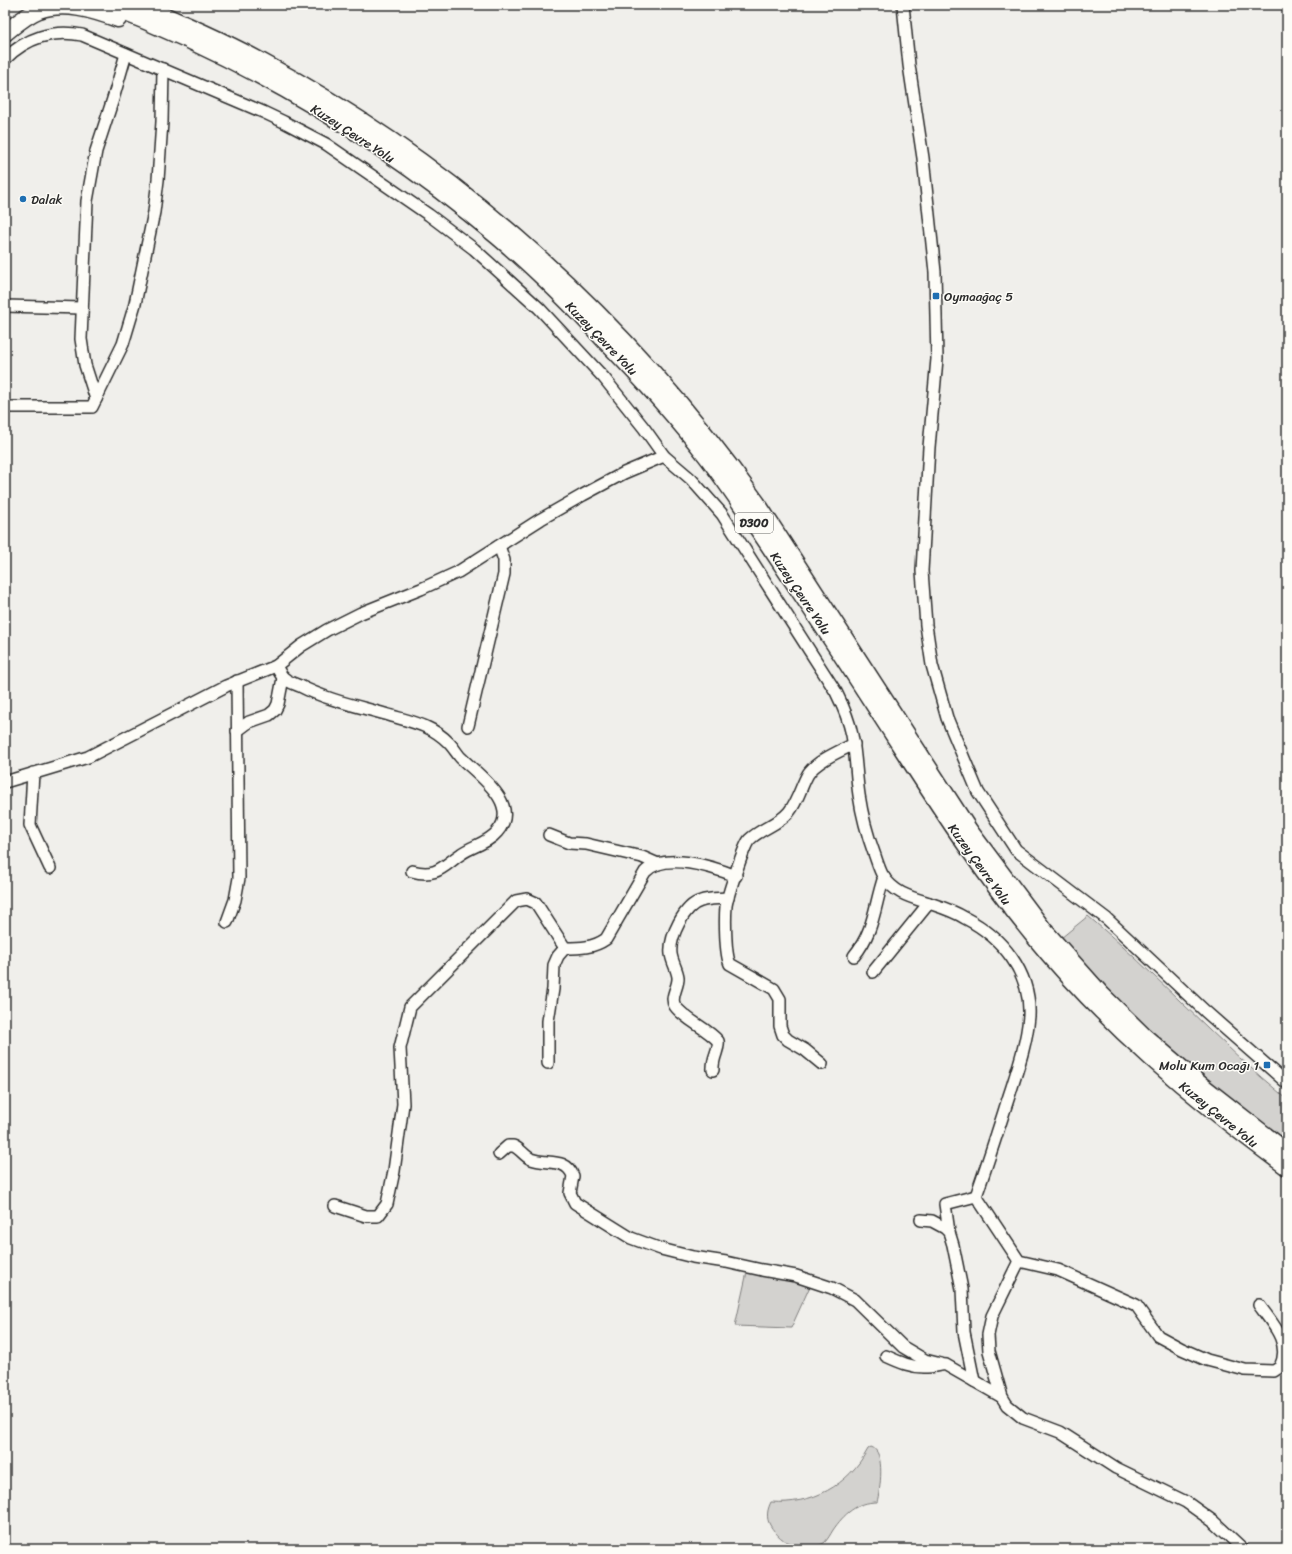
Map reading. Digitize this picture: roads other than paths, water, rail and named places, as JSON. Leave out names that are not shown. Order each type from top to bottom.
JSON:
[{"type":"highway","name":"Kuzey Çevre Yolu","points":[[106,5],[193,42],[254,73],[333,118],[399,161],[463,208],[500,239],[567,301],[638,376],[695,443],[748,514],[854,674],[960,839],[996,889],[1034,937],[1094,1004],[1134,1045],[1192,1094],[1287,1168]]},
{"type":"highway","name":"Kuzey Çevre Yolu","points":[[140,5],[185,24],[264,63],[338,106],[405,150],[506,229],[576,292],[652,370],[726,460],[757,503],[969,830],[1044,930],[1102,995],[1144,1036],[1200,1084],[1287,1152]]},
{"type":"highway","points":[[166,5],[264,57],[338,106]]},
{"type":"highway","points":[[5,33],[19,21],[39,10],[61,6],[84,8],[140,26],[254,73]]},
{"type":"street","points":[[903,5],[909,65],[923,158],[935,272],[937,359],[929,446],[922,571],[926,625],[932,665],[947,718],[978,792],[1016,850],[1107,919],[1205,1011],[1287,1083]]},
{"type":"street","points":[[5,59],[29,41],[46,34],[64,33],[82,35],[263,112],[306,133],[345,157],[452,232],[516,286],[561,330],[624,403],[664,456],[687,475],[704,492],[730,526],[836,692],[848,721],[854,744],[862,812],[870,843],[884,877],[893,888],[905,895],[964,917],[984,929],[997,939],[1010,954],[1023,981],[1028,1001],[1028,1024],[1019,1064],[976,1196]]},
{"type":"street","points":[[96,399],[82,353],[80,324],[86,218],[89,185],[101,133],[126,54]]},
{"type":"street","points":[[5,407],[92,407],[123,344],[132,318],[154,212],[161,149],[163,69]]},
{"type":"street","points":[[5,306],[82,308]]},
{"type":"street","points":[[5,782],[88,757],[237,681],[276,666],[301,646],[327,630],[361,613],[439,581],[475,562],[541,519],[582,495],[624,473],[664,456]]},
{"type":"street","points":[[468,726],[504,574],[504,560],[500,546]]},
{"type":"street","points":[[276,666],[283,678],[314,693],[427,726],[448,742],[498,796],[502,804],[504,818],[500,829],[494,835],[466,851],[440,870],[429,873],[412,872]]},
{"type":"street","points":[[237,731],[249,722],[268,715],[275,710],[278,704],[283,678]]},
{"type":"street","points":[[227,922],[235,900],[239,878],[237,681]]},
{"type":"street","points":[[822,1064],[805,1050],[783,1036],[780,1026],[780,999],[774,989],[730,964],[728,959],[726,936],[726,905],[746,845],[757,833],[778,822],[788,813],[792,808],[806,777],[812,769],[854,744]]},
{"type":"street","points":[[33,773],[30,825],[50,868]]},
{"type":"street","points":[[549,835],[569,843],[586,844],[642,857],[658,864]]},
{"type":"street","points":[[548,1063],[548,1021],[553,989],[554,965],[558,956],[565,948],[590,947],[606,939],[645,872],[652,866],[670,862],[691,863],[714,868],[736,876]]},
{"type":"street","points":[[854,956],[864,943],[872,926],[884,877]]},
{"type":"street","points":[[713,1070],[713,1058],[719,1045],[718,1041],[678,1009],[673,1002],[673,996],[677,988],[678,978],[670,949],[679,922],[690,906],[701,900],[728,898]]},
{"type":"street","points":[[335,1206],[366,1216],[378,1216],[387,1204],[394,1170],[403,1104],[400,1048],[410,1007],[516,901],[527,899],[536,903],[565,948]]},
{"type":"street","points":[[873,972],[929,903]]},
{"type":"street","points":[[499,1154],[508,1146],[513,1146],[518,1148],[522,1153],[530,1158],[560,1163],[566,1166],[573,1176],[570,1193],[575,1202],[631,1238],[677,1254],[796,1276],[844,1294],[856,1300],[903,1348],[925,1360],[946,1365],[1002,1397]]},
{"type":"street","points":[[974,1381],[964,1332],[962,1289],[954,1245],[949,1232],[945,1204],[976,1196]]},
{"type":"street","points":[[976,1196],[1019,1261],[1058,1270],[1136,1305],[1158,1336],[1194,1355],[1232,1367],[1258,1371],[1274,1370],[1280,1367],[1283,1361],[1282,1336],[1259,1305]]},
{"type":"street","points":[[921,1220],[936,1223],[949,1232]]},
{"type":"street","points":[[1019,1261],[992,1316],[988,1335],[989,1351],[1002,1397],[1012,1411],[1022,1418],[1060,1432],[1116,1468],[1155,1486],[1190,1505],[1214,1522],[1243,1549]]},
{"type":"street","points":[[886,1356],[914,1366],[927,1367],[941,1364]]},
{"type":"place","name":"Dalak","points":[[23,199]]},
{"type":"place","name":"Oymaağaç 5","points":[[936,296]]},
{"type":"place","name":"Molu Kum Ocağı 1","points":[[1267,1065]]}]
